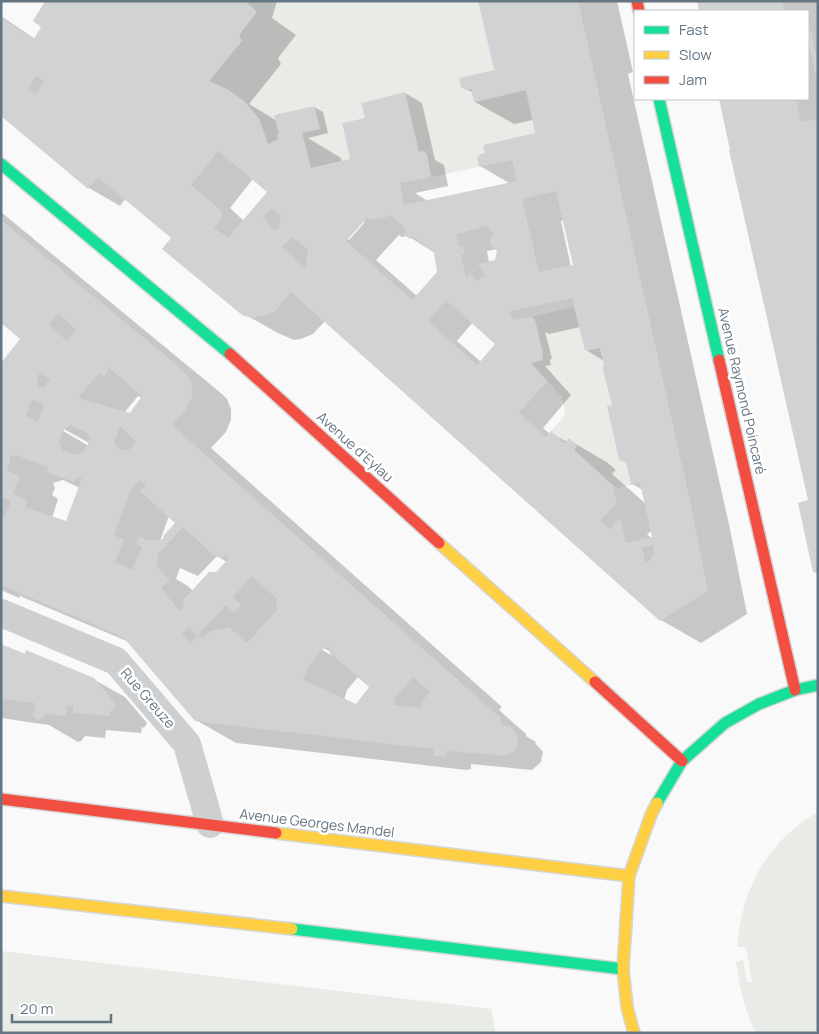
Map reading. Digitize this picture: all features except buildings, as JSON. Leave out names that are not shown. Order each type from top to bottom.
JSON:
[{"type":"main road","name":"Avenue Raymond Poincaré","points":[[659,100],[795,690]]},
{"type":"main road","name":"Avenue d'Eylau","points":[[1,164],[231,355],[682,762]]},
{"type":"main road","points":[[634,1033],[627,1007],[622,969],[629,876],[651,816],[664,791],[682,762],[725,723],[759,704],[795,690],[818,685]]},
{"type":"main road","name":"Avenue Georges Mandel","points":[[1,799],[500,862],[629,876]]},
{"type":"main road","points":[[1,896],[622,969]]},
{"type":"street","name":"Rue Greuze","points":[[1,613],[116,662],[187,744],[210,824]]},
{"type":"shaded area","points":[[245,1],[478,1],[494,70],[460,78],[461,87],[465,90],[471,89],[474,102],[526,90],[535,133],[483,145],[485,153],[480,154],[477,158],[479,167],[431,177],[427,154],[423,151],[419,152],[405,92],[361,103],[365,118],[342,123],[350,159],[311,168],[302,133],[320,129],[314,106],[275,115],[279,133],[277,134],[278,139],[268,144],[259,122],[247,105],[230,92],[209,81],[242,41],[239,35],[257,12]]},
{"type":"shaded area","points":[[574,307],[585,351],[600,348],[604,367],[602,368],[612,405],[607,406],[619,460],[626,463],[631,485],[616,488],[574,450],[577,446],[569,439],[565,443],[551,431],[565,415],[562,397],[531,363],[543,360],[543,354],[535,320],[531,317]]},
{"type":"shaded area","points":[[818,812],[818,1033],[756,1033],[745,1007],[736,962],[743,960],[747,982],[752,982],[746,947],[737,947],[744,906],[760,869],[771,853],[800,824]]},
{"type":"shaded area","points":[[1,951],[491,1009],[496,1033],[1,1033]]},
{"type":"traffic: fast","points":[[659,100],[719,360]]},
{"type":"traffic: fast","points":[[1,164],[230,354]]},
{"type":"traffic: fast","points":[[657,803],[682,761],[725,723],[759,704],[795,690],[818,685]]},
{"type":"traffic: fast","points":[[292,929],[623,969]]},
{"type":"traffic: slow","points":[[439,543],[595,682]]},
{"type":"traffic: slow","points":[[634,1033],[627,1007],[623,969],[629,876],[657,803]]},
{"type":"traffic: slow","points":[[276,833],[629,876]]},
{"type":"traffic: slow","points":[[1,896],[292,929]]},
{"type":"traffic: jam","points":[[637,1],[639,10]]},
{"type":"traffic: jam","points":[[230,354],[439,543]]},
{"type":"traffic: jam","points":[[719,360],[795,690]]},
{"type":"traffic: jam","points":[[595,682],[682,761]]},
{"type":"traffic: jam","points":[[1,799],[276,833]]}]
